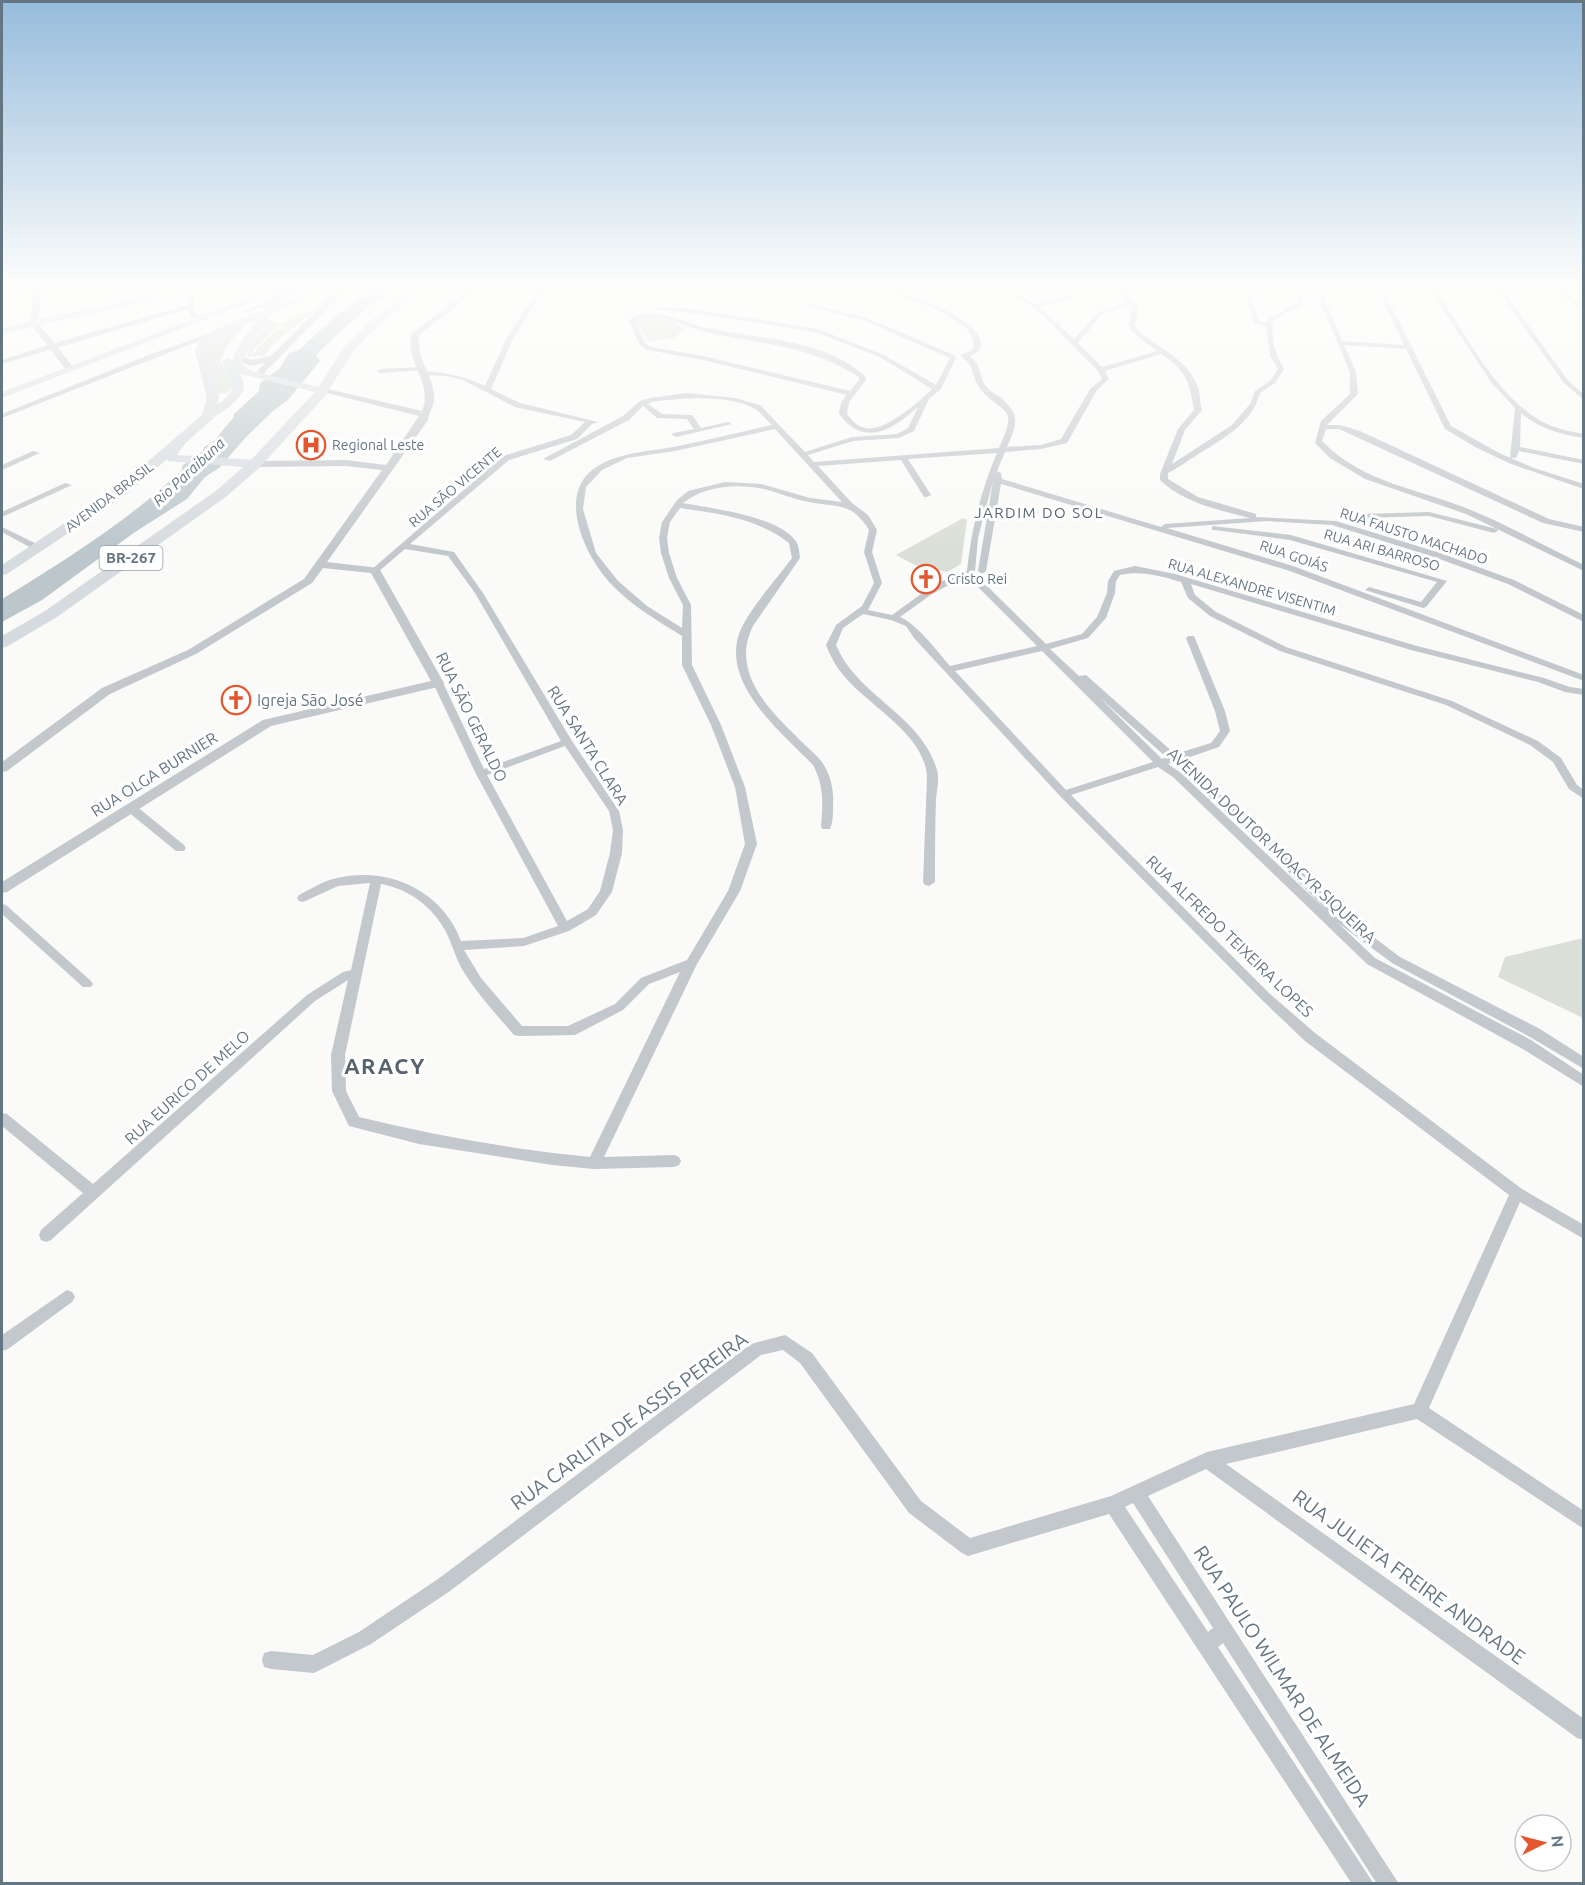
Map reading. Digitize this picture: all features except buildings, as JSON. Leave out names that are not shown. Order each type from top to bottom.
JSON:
[{"type":"highway","points":[[207,375],[213,398],[208,416]]},
{"type":"highway","name":"BR-267","points":[[2,643],[51,614],[214,500],[323,392],[333,375]]},
{"type":"highway","name":"AVENIDA BRASIL","points":[[2,571],[116,496],[208,416]]},
{"type":"main road","points":[[2,395],[54,375]]},
{"type":"main road","name":"AVENIDA BRASIL","points":[[208,416],[238,392],[235,375]]},
{"type":"main road","points":[[254,375],[323,392]]},
{"type":"main road","points":[[181,441],[171,454],[172,458],[177,460],[248,464]]},
{"type":"street","points":[[2,416],[105,375]]},
{"type":"street","points":[[2,768],[106,691],[192,652],[308,581],[387,466],[423,420],[430,397],[422,375]]},
{"type":"street","points":[[449,375],[488,389],[518,405],[590,422],[613,424]]},
{"type":"street","points":[[488,389],[493,375]]},
{"type":"street","points":[[775,375],[850,393]]},
{"type":"street","points":[[861,375],[863,380],[850,393],[843,407],[843,414],[852,424],[868,431],[893,426],[937,389],[944,375]]},
{"type":"street","points":[[914,375],[937,389]]},
{"type":"street","points":[[977,375],[983,388],[1006,406],[1012,415],[1012,428],[1001,449],[996,466],[992,514],[977,575]]},
{"type":"street","points":[[814,464],[1041,447],[1064,441],[1094,389],[1106,379],[1104,375]]},
{"type":"street","points":[[1188,375],[1195,388],[1198,410],[1182,429],[1164,474],[1164,480],[1180,493],[1210,506],[1267,519]]},
{"type":"street","points":[[1164,474],[1180,460],[1237,425],[1252,410],[1257,392],[1273,382],[1277,375]]},
{"type":"street","points":[[1353,375],[1354,394],[1324,423],[1318,441],[1330,456],[1364,475],[1468,512],[1584,569]]},
{"type":"street","points":[[1422,375],[1448,427],[1462,437],[1546,475],[1584,487]]},
{"type":"street","points":[[1489,375],[1518,409],[1551,428],[1584,436]]},
{"type":"street","points":[[1561,375],[1584,398]]},
{"type":"street","points":[[323,392],[423,414]]},
{"type":"street","points":[[805,454],[852,439],[899,436],[911,429],[928,395]]},
{"type":"street","points":[[547,459],[626,418],[643,403],[674,396],[735,400],[757,407],[805,454],[849,505],[865,517],[873,530],[868,542],[867,560],[878,583],[863,611],[839,627],[831,645],[834,657],[843,669],[906,727],[922,746],[932,770],[929,882]]},
{"type":"street","points":[[643,403],[660,416],[689,417],[699,430]]},
{"type":"street","points":[[1512,460],[1516,448],[1518,409]]},
{"type":"street","name":"RUA SÃO VICENTE","points":[[375,570],[506,458],[574,436],[590,422]]},
{"type":"street","points":[[676,435],[728,424]]},
{"type":"street","points":[[687,635],[644,608],[615,583],[592,553],[579,509],[582,486],[599,468],[625,456],[675,449],[777,426]]},
{"type":"street","points":[[1323,427],[1340,428],[1357,433],[1546,521],[1584,530]]},
{"type":"street","points":[[1516,448],[1584,462]]},
{"type":"street","points":[[2,468],[36,453]]},
{"type":"street","points":[[903,457],[927,495]]},
{"type":"street","points":[[248,464],[292,466],[350,463],[387,466]]},
{"type":"street","points":[[977,575],[974,538],[994,480]]},
{"type":"street","name":"RUA GOIÁS","points":[[994,480],[1290,568],[1584,678]]},
{"type":"street","points":[[594,1162],[690,963],[734,891],[751,844],[740,787],[716,725],[687,665],[687,605],[665,553],[663,537],[666,522],[678,505],[691,494],[715,485],[744,484],[809,500],[849,505]]},
{"type":"street","points":[[2,515],[68,485]]},
{"type":"street","points":[[678,505],[772,526],[793,542],[796,558],[745,633],[740,658],[747,686],[817,763],[825,777],[830,799],[826,826]]},
{"type":"street","points":[[981,513],[992,514]]},
{"type":"street","points":[[1363,516],[1429,514],[1518,537]]},
{"type":"street","name":"RUA FAUSTO MACHADO","points":[[1155,526],[1267,519],[1333,523],[1437,555],[1511,582],[1584,619]]},
{"type":"street","name":"RUA ARI BARROSO","points":[[1184,525],[1291,538],[1443,581],[1423,605],[1290,568]]},
{"type":"street","points":[[2,529],[38,548]]},
{"type":"street","name":"RUA SANTA CLARA","points":[[404,546],[439,550],[451,554],[458,562],[479,593],[567,742],[614,811],[618,830],[616,854],[606,892],[592,912],[564,928],[524,942],[456,946]]},
{"type":"street","points":[[320,564],[375,570]]},
{"type":"street","name":"RUA ALEXANDRE VISENTIM","points":[[950,669],[1085,636],[1101,618],[1111,593],[1112,581],[1117,573],[1135,569],[1185,580],[1414,648],[1541,680],[1568,690],[1584,692]]},
{"type":"street","name":"RUA SÃO GERALDO","points":[[375,570],[438,683],[481,774],[564,928]]},
{"type":"street","points":[[863,611],[894,618],[911,603],[950,580],[977,575]]},
{"type":"street","name":"AVENIDA DOUTOR MOACYR SIQUEIRA","points":[[977,575],[1161,764],[1177,775],[1334,919],[1396,960],[1535,1033],[1584,1064]]},
{"type":"street","points":[[1185,580],[1191,596],[1213,614],[1282,650],[1449,703],[1534,743],[1557,760],[1573,787],[1584,796]]},
{"type":"street","name":"RUA ALFREDO TEIXEIRA LOPES","points":[[894,618],[909,624],[917,636],[1064,794],[1266,997],[1310,1037],[1516,1193],[1584,1233]]},
{"type":"street","points":[[1064,794],[1215,745],[1225,731],[1220,711],[1191,638]]},
{"type":"street","name":"AVENIDA DOUTOR MOACYR SIQUEIRA","points":[[1046,647],[1176,759],[1264,840],[1371,961],[1526,1044],[1584,1082]]},
{"type":"street","name":"RUA OLGA BURNIER","points":[[2,888],[267,723],[438,683]]},
{"type":"street","points":[[481,774],[567,742]]},
{"type":"street","points":[[130,808],[180,848]]},
{"type":"street","points":[[303,898],[339,881],[377,878],[399,883],[420,895],[450,929],[456,946],[470,971],[519,1031],[570,1031],[619,1007],[645,981],[690,963]]},
{"type":"street","points":[[377,878],[338,1055],[339,1091],[354,1122],[419,1138],[552,1159],[594,1162],[674,1161]]},
{"type":"street","points":[[2,908],[87,984]]},
{"type":"street","name":"RUA EURICO DE MELO","points":[[46,1235],[311,998],[347,975],[356,974]]},
{"type":"street","points":[[1526,1044],[1535,1033]]},
{"type":"street","points":[[2,1118],[93,1193]]},
{"type":"street","points":[[1516,1193],[1419,1411],[1584,1521]]},
{"type":"street","points":[[2,1344],[67,1297]]},
{"type":"street","name":"RUA CARLITA DE ASSIS PEREIRA","points":[[271,1660],[314,1664],[365,1638],[444,1585],[757,1349],[784,1342],[806,1358],[915,1507],[968,1547],[1113,1504],[1207,1460],[1419,1411]]},
{"type":"street","name":"RUA JULIETA FREIRE ANDRADE","points":[[1207,1460],[1584,1731]]},
{"type":"street","name":"RUA PAULO WILMAR DE ALMEIDA","points":[[1137,1494],[1389,1884]]},
{"type":"street","points":[[1113,1504],[1361,1878],[1373,1859]]},
{"type":"street","points":[[1206,1644],[1225,1631]]},
{"type":"street","points":[[1278,1754],[1297,1741]]},
{"type":"shaded area","points":[[213,375],[229,375],[233,388],[227,393],[218,394]]},
{"type":"shaded area","points":[[963,518],[967,520],[961,564],[947,572],[915,565],[896,555]]},
{"type":"shaded area","points":[[1583,938],[1583,1018],[1498,977],[1505,957]]},
{"type":"water","name":"Rio Paraibuna","points":[[271,375],[309,375],[288,400],[246,437],[219,468],[205,477],[187,499],[135,532],[42,600],[2,622],[2,599],[95,539],[161,489],[182,470],[182,466],[213,442],[234,414],[259,391],[260,383]]},
{"type":"place","name":"Regional Leste","points":[[311,445]]},
{"type":"place","name":"Cristo Rei","points":[[926,579]]},
{"type":"place","name":"Igreja São José","points":[[236,700]]},
{"type":"district","name":"JARDIM DO SOL","points":[[1039,513]]},
{"type":"district","name":"ARACY","points":[[385,1066]]}]
